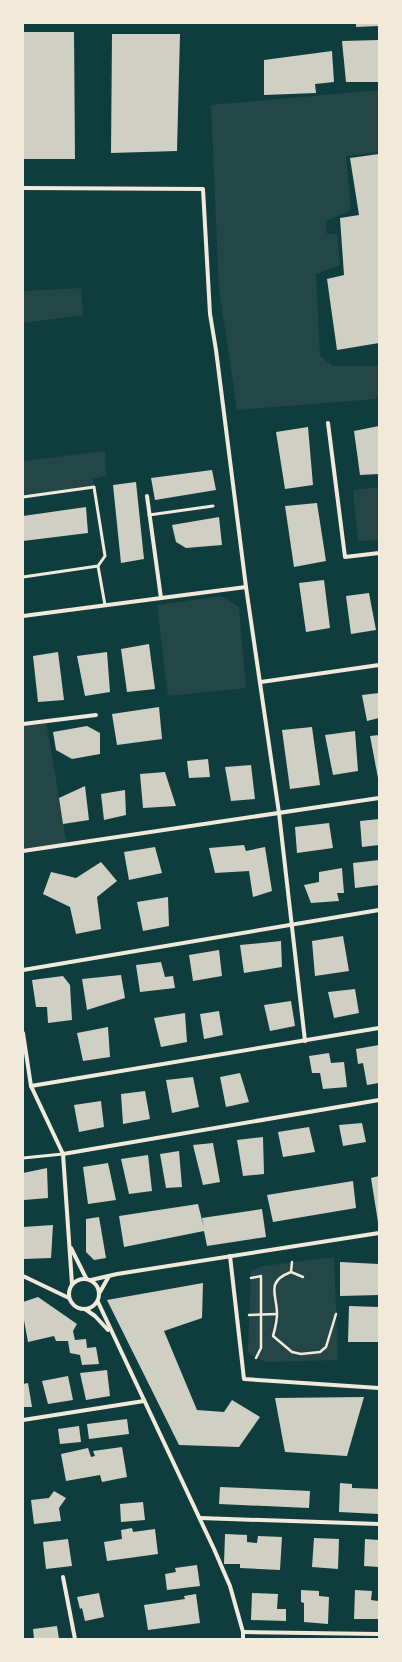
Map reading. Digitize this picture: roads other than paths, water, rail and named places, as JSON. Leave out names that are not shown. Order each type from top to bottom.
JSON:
[{"type":"street","points":[[23,188],[203,189],[210,314],[216,350],[246,587],[261,682],[292,924],[305,1041]]},
{"type":"street","points":[[328,423],[346,557],[379,553]]},
{"type":"street","points":[[147,496],[161,598]]},
{"type":"street","points":[[23,616],[246,587]]},
{"type":"street","points":[[261,682],[379,665]]},
{"type":"street","points":[[23,724],[96,715]]},
{"type":"street","points":[[23,851],[379,798]]},
{"type":"street","points":[[23,970],[379,910]]},
{"type":"street","points":[[31,1086],[379,1028]]},
{"type":"street","points":[[23,1033],[31,1086],[63,1154],[71,1247],[72,1284],[69,1298]]},
{"type":"street","points":[[63,1154],[379,1100]]},
{"type":"street","points":[[72,1284],[81,1279],[89,1279],[379,1232]]},
{"type":"street","points":[[71,1247],[89,1279],[98,1287],[100,1292]]},
{"type":"street","points":[[230,1256],[244,1379],[379,1388]]},
{"type":"street","points":[[109,1275],[100,1292],[98,1302],[111,1333],[200,1518],[230,1586],[243,1632],[243,1639]]},
{"type":"street","points":[[23,1276],[69,1298],[75,1306],[85,1309],[95,1316],[111,1333]]},
{"type":"street","points":[[85,1309],[90,1308],[98,1302]]},
{"type":"street","points":[[23,1420],[144,1401]]},
{"type":"street","points":[[200,1518],[379,1524]]},
{"type":"street","points":[[63,1577],[75,1639]]},
{"type":"street","points":[[243,1632],[379,1634]]},
{"type":"lane","points":[[23,497],[94,487],[105,556],[98,566],[105,605]]},
{"type":"lane","points":[[149,515],[213,506]]},
{"type":"lane","points":[[23,577],[98,566]]},
{"type":"lane","points":[[23,1158],[63,1154]]}]
